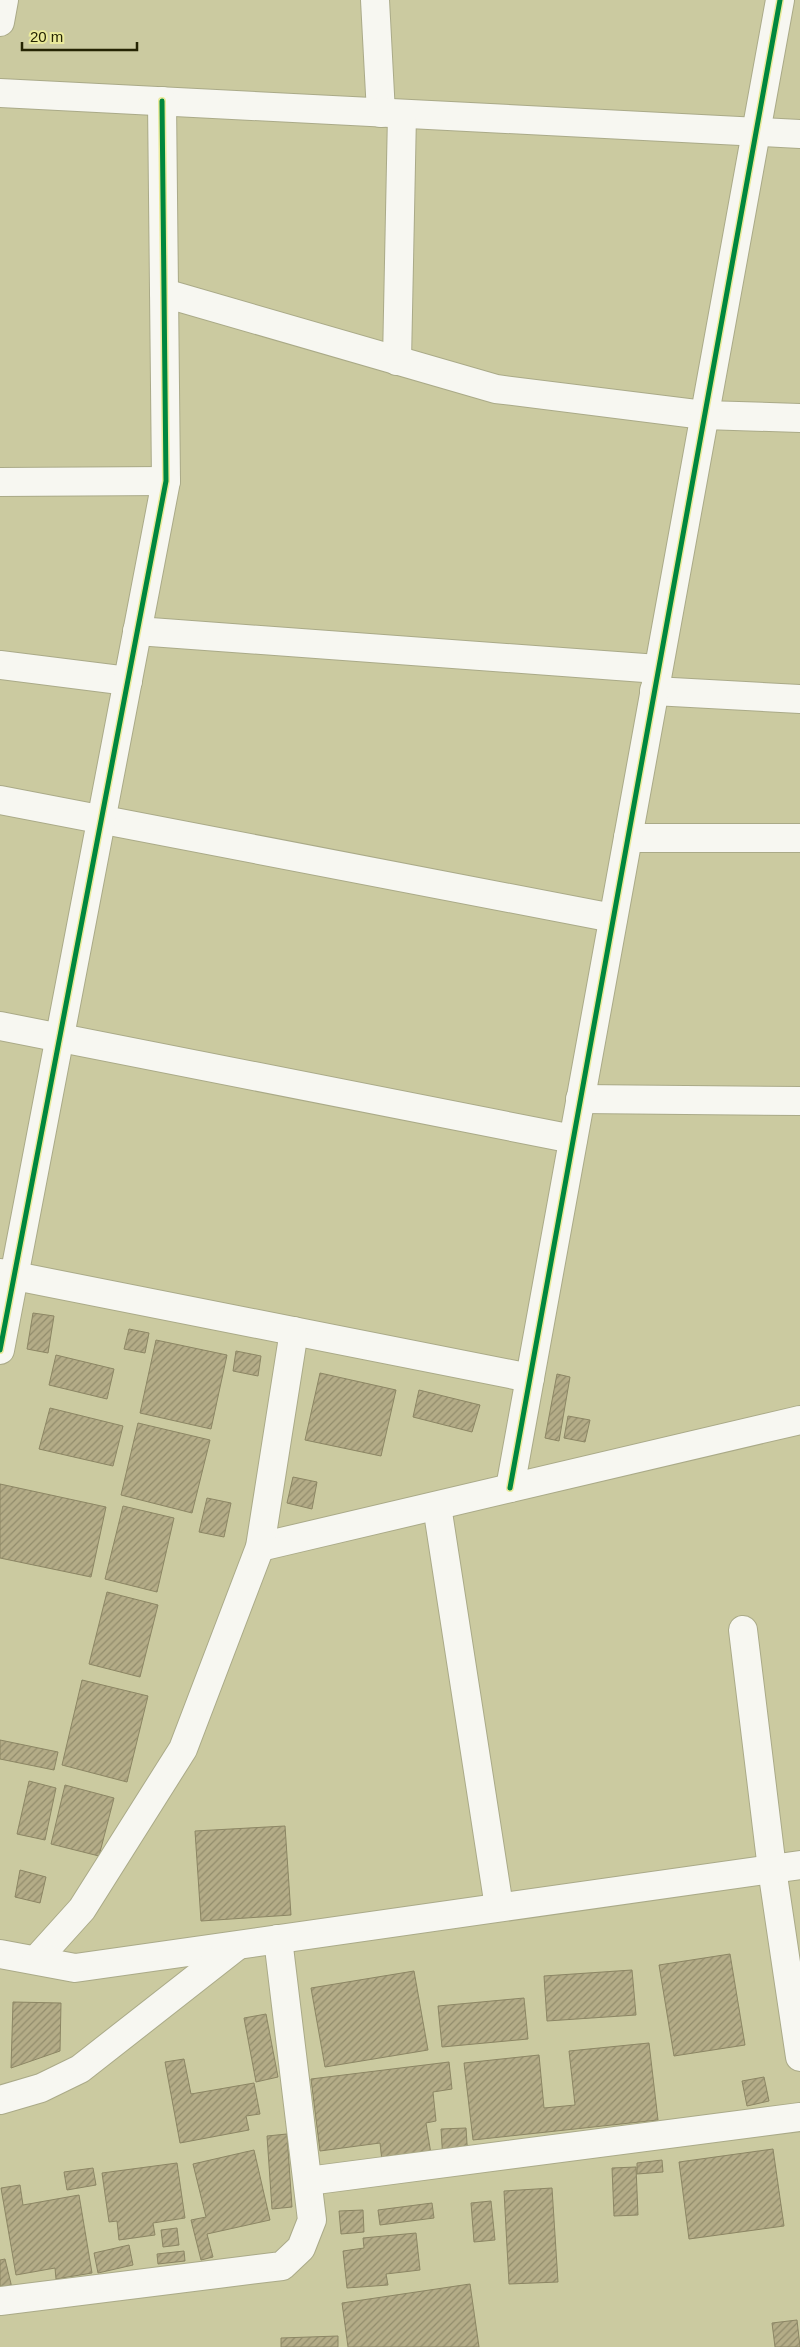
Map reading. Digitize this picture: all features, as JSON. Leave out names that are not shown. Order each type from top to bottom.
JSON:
[{"type":"street","points":[[0,22],[4,0]]},
{"type":"street","points":[[375,0],[392,113],[397,361]]},
{"type":"street","points":[[510,1488],[780,0]]},
{"type":"street","points":[[0,93],[800,134]]},
{"type":"street","points":[[0,1350],[7,1274],[60,1037],[166,481],[162,101]]},
{"type":"street","points":[[164,293],[496,389],[704,415],[800,418]]},
{"type":"street","points":[[0,482],[166,481]]},
{"type":"street","points":[[137,631],[656,680],[800,699]]},
{"type":"street","points":[[0,665],[128,681]]},
{"type":"street","points":[[0,800],[613,918]]},
{"type":"street","points":[[628,838],[800,838]]},
{"type":"street","points":[[0,1026],[573,1139]]},
{"type":"street","points":[[580,1100],[800,1102]]},
{"type":"street","points":[[7,1274],[530,1378]]},
{"type":"street","points":[[36,1960],[82,1909],[183,1749],[260,1547],[294,1331]]},
{"type":"street","points":[[260,1547],[800,1420]]},
{"type":"street","points":[[437,1506],[499,1908]]},
{"type":"street","points":[[742,1630],[772,1869],[800,2057]]},
{"type":"street","points":[[0,1954],[75,1968],[800,1865]]},
{"type":"street","points":[[0,2301],[282,2266],[301,2248],[312,2220],[278,1939]]},
{"type":"street","points":[[0,2100],[41,2088],[80,2069],[239,1944]]},
{"type":"street","points":[[308,2181],[800,2117]]},
{"type":"building","points":[[33,1313],[54,1316],[48,1353],[27,1349]]},
{"type":"building","points":[[129,1329],[149,1333],[145,1353],[124,1349]]},
{"type":"building","points":[[156,1340],[227,1355],[211,1429],[140,1413]]},
{"type":"building","points":[[236,1351],[261,1356],[258,1376],[233,1371]]},
{"type":"building","points":[[56,1355],[114,1369],[107,1399],[49,1385]]},
{"type":"building","points":[[320,1373],[396,1390],[381,1456],[305,1440]]},
{"type":"building","points":[[557,1374],[570,1377],[559,1441],[545,1438]]},
{"type":"building","points":[[419,1390],[480,1405],[472,1432],[413,1417]]},
{"type":"building","points":[[50,1408],[123,1426],[113,1466],[39,1449]]},
{"type":"building","points":[[568,1416],[590,1420],[585,1442],[564,1438]]},
{"type":"building","points":[[138,1423],[210,1440],[192,1513],[121,1495]]},
{"type":"building","points":[[293,1477],[317,1482],[312,1509],[287,1503]]},
{"type":"building","points":[[0,1484],[106,1507],[91,1577],[0,1558]]},
{"type":"building","points":[[207,1498],[231,1503],[224,1537],[199,1532]]},
{"type":"building","points":[[123,1506],[174,1518],[157,1592],[105,1579]]},
{"type":"building","points":[[107,1592],[158,1605],[140,1677],[89,1664]]},
{"type":"building","points":[[82,1680],[148,1696],[127,1782],[62,1765]]},
{"type":"building","points":[[0,1740],[58,1752],[54,1770],[0,1759]]},
{"type":"building","points":[[29,1781],[56,1788],[45,1840],[17,1834]]},
{"type":"building","points":[[65,1785],[114,1798],[99,1856],[51,1844]]},
{"type":"building","points":[[285,1826],[291,1915],[201,1921],[195,1831]]},
{"type":"building","points":[[20,1870],[46,1877],[40,1903],[15,1897]]},
{"type":"building","points":[[730,1954],[745,2045],[674,2056],[659,1965]]},
{"type":"building","points":[[632,1970],[636,2015],[547,2021],[544,1976]]},
{"type":"building","points":[[414,1971],[428,2050],[325,2067],[311,1988]]},
{"type":"building","points":[[524,1998],[528,2039],[442,2047],[438,2006]]},
{"type":"building","points":[[13,2002],[61,2003],[60,2051],[11,2068]]},
{"type":"building","points":[[266,2014],[278,2077],[256,2082],[244,2018]]},
{"type":"building","points":[[649,2043],[658,2120],[473,2140],[464,2063],[539,2055],[544,2108],[575,2105],[569,2051]]},
{"type":"building","points":[[184,2059],[191,2094],[254,2083],[260,2114],[246,2116],[249,2130],[180,2143],[165,2062]]},
{"type":"building","points":[[449,2062],[452,2089],[433,2092],[436,2121],[426,2123],[431,2154],[382,2161],[380,2143],[320,2151],[311,2079]]},
{"type":"building","points":[[764,2077],[769,2101],[747,2106],[742,2081]]},
{"type":"building","points":[[466,2128],[468,2159],[443,2161],[441,2129]]},
{"type":"building","points":[[287,2134],[292,2207],[272,2209],[267,2136]]},
{"type":"building","points":[[773,2149],[784,2226],[689,2239],[679,2162]]},
{"type":"building","points":[[254,2150],[270,2220],[207,2234],[213,2257],[201,2260],[191,2220],[206,2217],[193,2164]]},
{"type":"building","points":[[662,2160],[663,2172],[637,2174],[637,2163]]},
{"type":"building","points":[[177,2163],[185,2218],[153,2223],[155,2235],[119,2240],[117,2221],[109,2222],[102,2173]]},
{"type":"building","points":[[636,2167],[638,2215],[614,2216],[612,2168]]},
{"type":"building","points":[[93,2168],[96,2185],[67,2190],[64,2172]]},
{"type":"building","points":[[20,2185],[23,2205],[79,2195],[92,2273],[56,2279],[55,2268],[16,2275],[1,2188]]},
{"type":"building","points":[[552,2188],[558,2282],[509,2284],[504,2191]]},
{"type":"building","points":[[491,2201],[495,2240],[474,2242],[471,2203]]},
{"type":"building","points":[[432,2203],[434,2218],[380,2225],[378,2210]]},
{"type":"building","points":[[363,2210],[364,2232],[341,2234],[339,2211]]},
{"type":"building","points":[[177,2228],[179,2245],[163,2247],[161,2230]]},
{"type":"building","points":[[416,2233],[420,2270],[386,2274],[388,2285],[347,2288],[343,2251],[364,2248],[363,2238]]},
{"type":"building","points":[[129,2245],[133,2265],[98,2273],[94,2253]]},
{"type":"building","points":[[184,2251],[185,2261],[158,2264],[157,2254]]},
{"type":"building","points":[[5,2259],[13,2292],[0,2295],[0,2260]]},
{"type":"building","points":[[470,2284],[479,2347],[348,2347],[342,2303]]},
{"type":"building","points":[[797,2320],[800,2347],[775,2347],[772,2323]]},
{"type":"building","points":[[338,2336],[338,2347],[281,2347],[281,2338]]},
{"type":"cycle path","points":[[510,1488],[780,0]]},
{"type":"cycle path","points":[[0,1350],[166,481],[162,101]]}]
